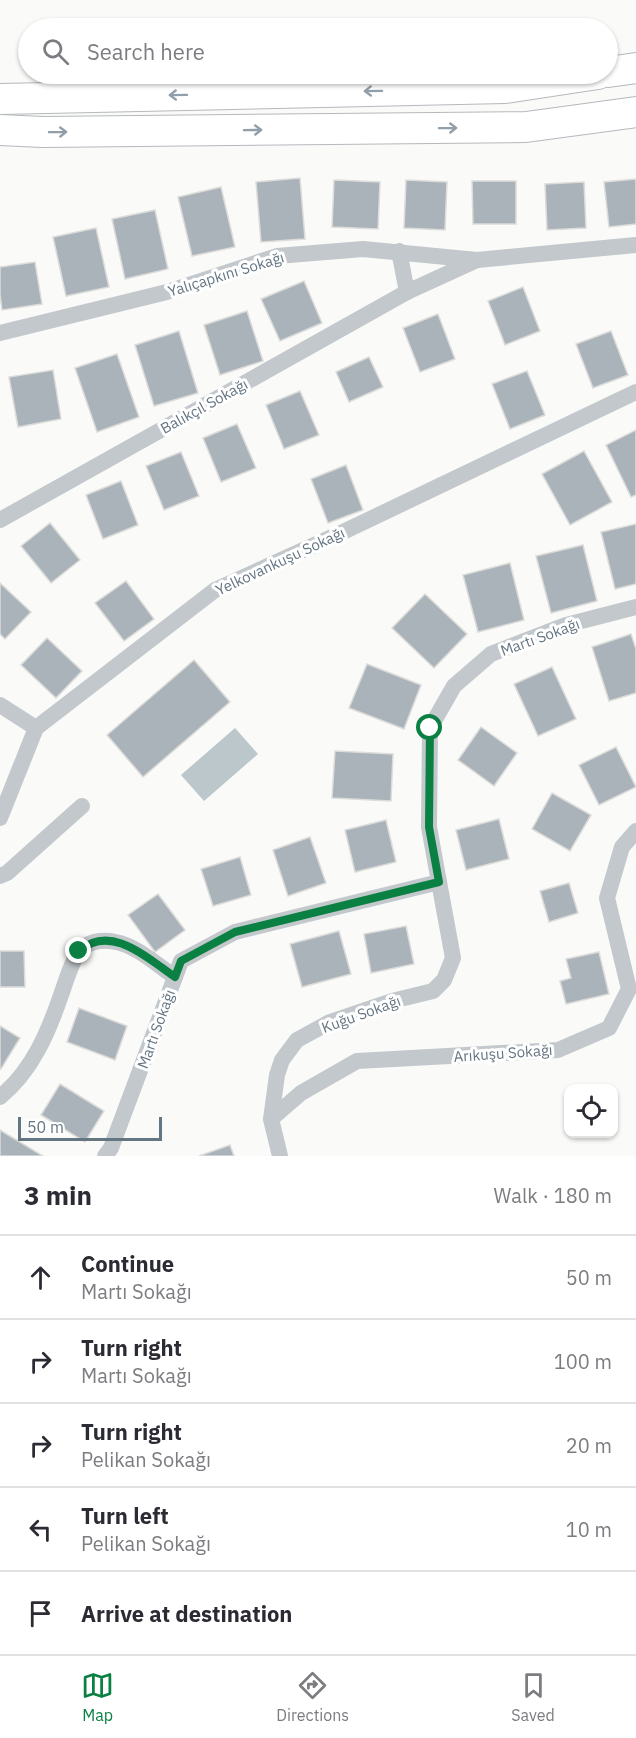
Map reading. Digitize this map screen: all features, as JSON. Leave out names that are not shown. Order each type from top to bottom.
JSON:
[{"type":"highway","points":[[618,71],[636,68]]},
{"type":"highway","points":[[0,99],[505,88],[532,84]]},
{"type":"highway","points":[[0,130],[42,132],[526,127],[636,112]]},
{"type":"street","name":"Yalıçapkını Sokağı","points":[[0,333],[167,292],[277,256],[363,249],[477,260],[636,245]]},
{"type":"street","points":[[399,251],[407,292]]},
{"type":"street","name":"Balıkçıl Sokağı","points":[[0,520],[407,292],[477,260]]},
{"type":"street","name":"Yelkovankuşu Sokağı","points":[[36,728],[215,590],[636,392]]},
{"type":"street","name":"Martı Sokağı","points":[[105,1156],[115,1137],[156,1032],[181,961],[235,932],[439,882],[429,827],[430,728],[454,686],[491,654],[566,625],[636,607]]},
{"type":"street","points":[[0,705],[36,728],[0,818]]},
{"type":"street","points":[[0,876],[7,873],[82,806]]},
{"type":"street","name":"Arıkuşu Sokağı","points":[[271,1119],[301,1093],[357,1061],[558,1050],[609,1028],[629,989],[607,898],[622,847],[636,831]]},
{"type":"street","name":"Kuğu Sokağı","points":[[280,1156],[271,1119],[277,1075],[282,1060],[297,1040],[330,1023],[392,1001],[433,991],[444,980],[453,958],[439,882]]},
{"type":"street","points":[[0,1097],[22,1074],[35,1055],[46,1035],[79,951],[87,945],[96,941],[118,942],[128,946],[175,977]]},
{"type":"shaded area","points":[[235,728],[258,754],[204,801],[181,775]]},
{"type":"building","points":[[300,178],[305,239],[261,242],[256,182]]},
{"type":"building","points":[[636,179],[636,224],[609,227],[604,182]]},
{"type":"building","points":[[334,180],[380,182],[378,229],[332,227]]},
{"type":"building","points":[[406,180],[447,182],[445,230],[404,228]]},
{"type":"building","points":[[472,181],[516,181],[516,224],[473,224]]},
{"type":"building","points":[[584,182],[586,228],[547,230],[545,184]]},
{"type":"building","points":[[221,187],[235,247],[192,256],[178,197]]},
{"type":"building","points":[[155,210],[168,269],[125,279],[112,219]]},
{"type":"building","points":[[96,228],[109,287],[66,296],[53,237]]},
{"type":"building","points":[[35,262],[42,304],[2,310],[0,267]]},
{"type":"building","points":[[304,281],[322,323],[280,341],[261,299]]},
{"type":"building","points":[[523,287],[540,331],[505,345],[488,301]]},
{"type":"building","points":[[247,311],[263,361],[220,375],[204,325]]},
{"type":"building","points":[[438,314],[455,359],[420,372],[403,328]]},
{"type":"building","points":[[179,331],[198,393],[154,406],[135,345]]},
{"type":"building","points":[[611,331],[628,375],[593,388],[576,344]]},
{"type":"building","points":[[117,354],[139,417],[97,432],[75,368]]},
{"type":"building","points":[[369,357],[383,387],[349,402],[336,372]]},
{"type":"building","points":[[53,370],[61,419],[18,427],[9,377]]},
{"type":"building","points":[[527,371],[545,415],[510,429],[492,384]]},
{"type":"building","points":[[300,391],[319,435],[284,449],[266,405]]},
{"type":"building","points":[[237,424],[256,468],[221,482],[203,438]]},
{"type":"building","points":[[636,430],[636,495],[631,497],[606,445]]},
{"type":"building","points":[[584,451],[612,502],[570,525],[542,474]]},
{"type":"building","points":[[181,452],[199,496],[164,510],[146,466]]},
{"type":"building","points":[[346,465],[363,510],[328,523],[311,479]]},
{"type":"building","points":[[121,481],[138,525],[103,539],[86,495]]},
{"type":"building","points":[[50,523],[80,560],[51,583],[21,546]]},
{"type":"building","points":[[636,524],[636,584],[615,589],[601,532]]},
{"type":"building","points":[[583,545],[597,601],[551,613],[536,556]]},
{"type":"building","points":[[510,563],[524,620],[478,632],[463,575]]},
{"type":"building","points":[[126,581],[154,619],[124,641],[95,603]]},
{"type":"building","points":[[0,583],[31,612],[5,639],[0,634]]},
{"type":"building","points":[[425,594],[467,634],[434,668],[392,628]]},
{"type":"building","points":[[631,634],[636,649],[636,693],[609,701],[592,647]]},
{"type":"building","points":[[47,638],[82,671],[56,698],[21,665]]},
{"type":"building","points":[[194,660],[230,702],[143,777],[107,735]]},
{"type":"building","points":[[367,664],[421,685],[404,729],[349,708]]},
{"type":"building","points":[[552,667],[576,719],[538,736],[514,684]]},
{"type":"building","points":[[481,727],[517,753],[494,786],[458,760]]},
{"type":"building","points":[[616,747],[636,787],[599,805],[579,765]]},
{"type":"building","points":[[335,751],[393,754],[391,801],[332,798]]},
{"type":"building","points":[[552,793],[591,815],[570,851],[532,829]]},
{"type":"building","points":[[499,819],[509,859],[466,870],[456,830]]},
{"type":"building","points":[[386,820],[396,862],[355,872],[345,830]]},
{"type":"building","points":[[310,837],[326,883],[288,896],[273,850]]},
{"type":"building","points":[[240,857],[251,895],[213,906],[201,869]]},
{"type":"building","points":[[569,883],[578,913],[549,922],[540,891]]},
{"type":"building","points":[[158,894],[185,930],[155,952],[128,915]]},
{"type":"building","points":[[406,926],[414,964],[371,973],[364,934]]},
{"type":"building","points":[[339,931],[351,974],[302,987],[290,944]]},
{"type":"building","points":[[0,951],[24,951],[25,987],[0,987]]},
{"type":"building","points":[[599,952],[609,994],[566,1004],[560,981],[571,978],[566,959]]},
{"type":"building","points":[[79,1008],[127,1026],[115,1060],[67,1042]]},
{"type":"building","points":[[0,1026],[20,1038],[1,1069],[0,1069]]},
{"type":"building","points":[[60,1084],[104,1111],[85,1142],[41,1115]]},
{"type":"building","points":[[0,1130],[43,1156],[0,1156]]},
{"type":"building","points":[[230,1145],[234,1156],[199,1156]]},
{"type":"route","points":[[79,951],[96,941],[118,942],[128,946],[175,977],[181,961],[235,932],[439,882],[429,827],[430,728]]}]
